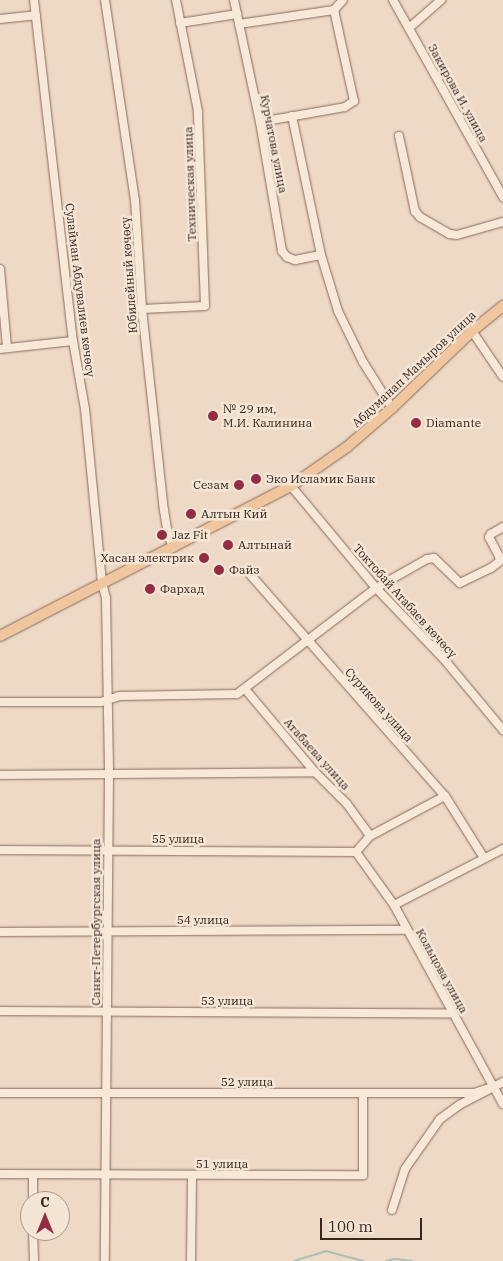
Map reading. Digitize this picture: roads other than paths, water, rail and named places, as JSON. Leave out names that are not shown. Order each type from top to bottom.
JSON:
[{"type":"main road","name":"Абдуманап Мамыров улица","points":[[0,636],[174,548],[291,486],[347,446],[392,408],[472,331],[503,306]]},
{"type":"street","name":"Сулайман Абдувалиев көчөсү","points":[[34,0],[73,341],[85,409],[102,583]]},
{"type":"street","name":"Юбилейный көчөсү","points":[[105,0],[135,200],[142,309],[164,510],[168,536],[174,548]]},
{"type":"street","name":"Техническая улица","points":[[142,309],[205,306],[198,111],[176,0]]},
{"type":"street","name":"Курчатова улица","points":[[234,0],[260,122],[282,251],[287,257],[295,260],[321,255]]},
{"type":"street","points":[[239,24],[334,10],[343,0]]},
{"type":"street","name":"Закирова И. улица","points":[[393,0],[503,198]]},
{"type":"street","points":[[410,28],[441,0]]},
{"type":"street","points":[[260,122],[346,107],[354,101],[334,10]]},
{"type":"street","points":[[180,23],[237,14]]},
{"type":"street","points":[[0,19],[36,16]]},
{"type":"street","points":[[292,116],[321,255],[338,310],[362,362],[392,408]]},
{"type":"street","points":[[400,136],[415,211],[420,217],[450,234],[457,235],[503,222]]},
{"type":"street","points":[[0,269],[4,349],[73,341]]},
{"type":"street","points":[[472,331],[503,377]]},
{"type":"street","name":"Токтобай Атабаев көчөсү","points":[[291,486],[376,588],[443,658],[503,730]]},
{"type":"street","points":[[0,702],[101,702],[119,696],[237,694],[308,642],[376,588],[431,557],[460,583],[491,568],[500,561],[500,556],[489,537],[503,528]]},
{"type":"street","name":"Сурикова улица","points":[[248,572],[445,796],[484,858]]},
{"type":"street","name":"Санкт-Петербургская улица","points":[[102,583],[106,598],[109,774],[104,1261]]},
{"type":"street","name":"Атабаева улица","points":[[245,689],[315,772],[347,804],[370,836]]},
{"type":"street","points":[[0,775],[315,772]]},
{"type":"street","points":[[356,852],[370,836],[445,796]]},
{"type":"street","points":[[394,906],[503,849]]},
{"type":"street","name":"55 улица","points":[[0,850],[356,852]]},
{"type":"street","name":"Кольцова улица","points":[[356,852],[394,906],[503,1104]]},
{"type":"street","name":"54 улица","points":[[0,932],[407,930]]},
{"type":"street","name":"53 улица","points":[[0,1010],[453,1013]]},
{"type":"street","points":[[392,1210],[405,1169],[440,1119],[460,1105],[503,1082]]},
{"type":"street","name":"52 улица","points":[[0,1093],[474,1093],[493,1087]]},
{"type":"street","name":"51 улица","points":[[0,1174],[105,1176],[363,1175],[362,1093]]},
{"type":"street","points":[[33,1175],[33,1191]]},
{"type":"street","points":[[191,1261],[192,1176]]},
{"type":"street","points":[[33,1241],[34,1261]]},
{"type":"waterway","points":[[294,1261],[326,1251],[364,1261]]},
{"type":"waterway","points":[[386,1261],[395,1259],[412,1261]]},
{"type":"place","name":"№ 29 им, М.И. Калинина","points":[[213,416]]},
{"type":"place","name":"Diamante","points":[[416,423]]},
{"type":"place","name":"Эко Исламик Банк","points":[[256,479]]},
{"type":"place","name":"Сезам","points":[[239,485]]},
{"type":"place","name":"Алтын Кий","points":[[191,514]]},
{"type":"place","name":"Jaz Fit","points":[[162,535]]},
{"type":"place","name":"Алтынай","points":[[228,545]]},
{"type":"place","name":"Хасан электрик","points":[[204,558]]},
{"type":"place","name":"Файз","points":[[219,570]]},
{"type":"place","name":"Фархад","points":[[150,589]]}]
